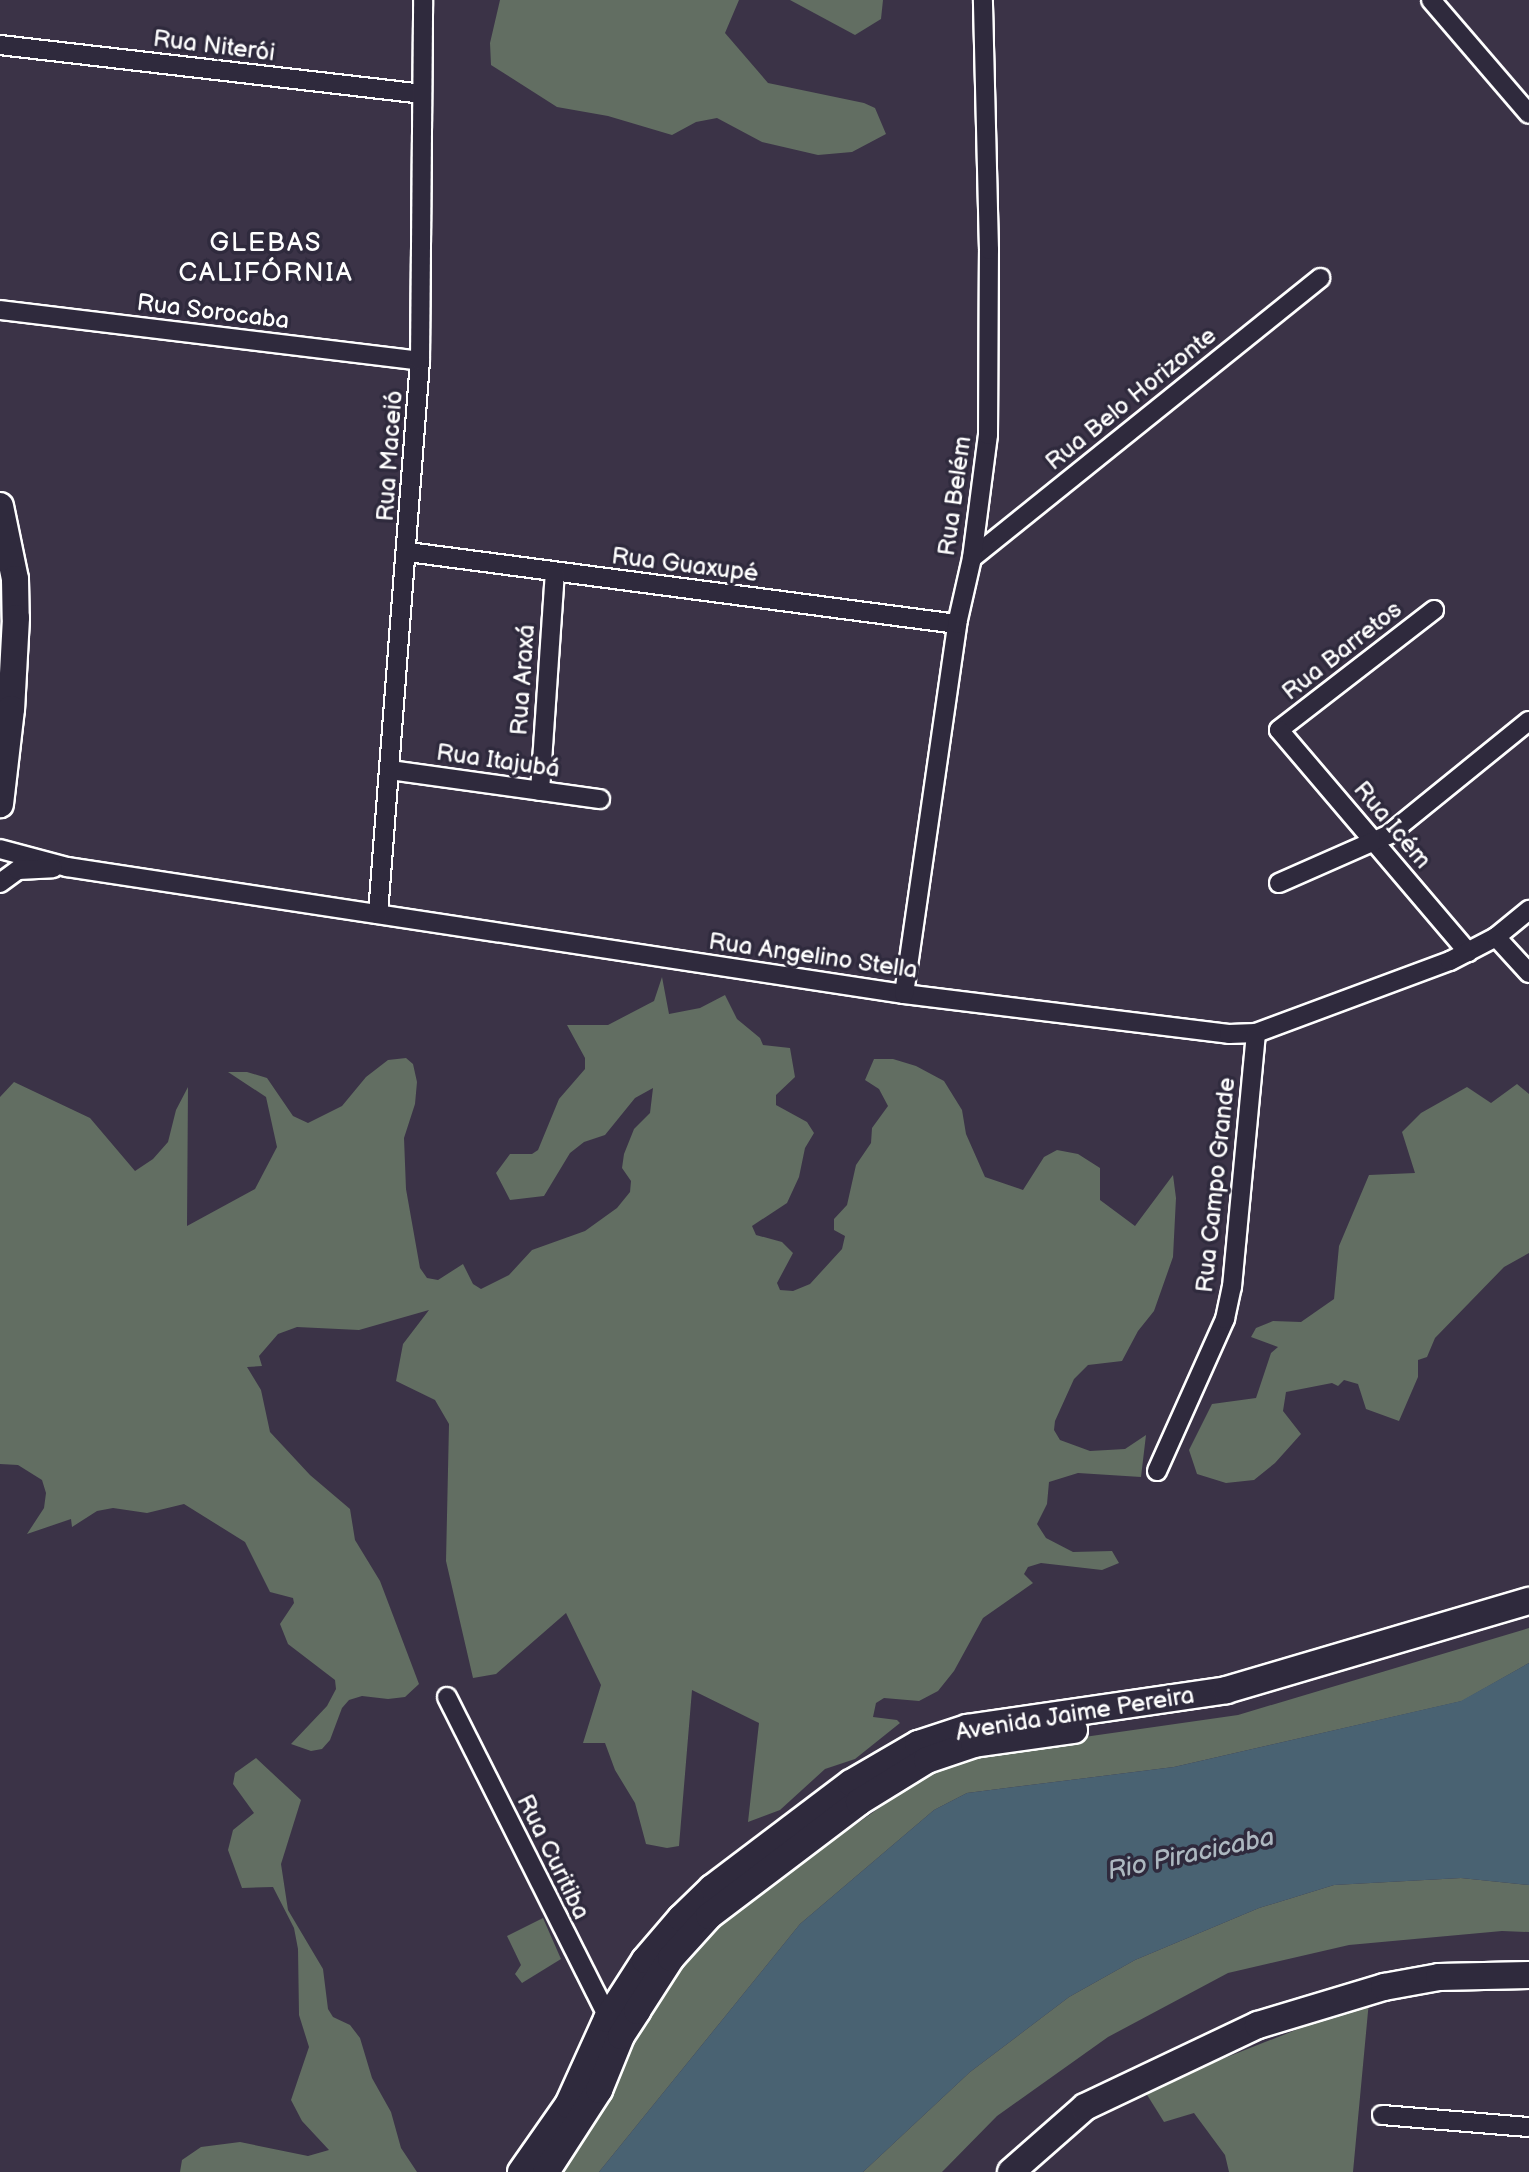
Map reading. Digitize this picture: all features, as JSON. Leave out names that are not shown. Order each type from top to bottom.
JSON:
[{"type":"main road","points":[[0,506],[15,579],[0,693]]},
{"type":"main road","points":[[0,804],[8,642]]},
{"type":"main road","name":"Avenida Jaime Pereira","points":[[521,2172],[568,2105],[614,2028],[645,1960],[712,1888],[851,1783],[918,1744],[967,1728],[1226,1690],[1529,1601]]},
{"type":"main road","name":"Avenida Jaime Pereira","points":[[546,2172],[599,2090],[614,2028],[709,1916],[859,1802],[927,1760],[974,1744],[1231,1706],[1335,1677],[1426,1644],[1529,1615]]},
{"type":"main road","points":[[1011,2172],[1085,2107],[1258,2025],[1411,1982],[1439,1977],[1529,1975]]},
{"type":"street","name":"Rua Maceió","points":[[378,914],[408,552],[420,361],[423,0]]},
{"type":"street","name":"Rua Belém","points":[[904,994],[957,624],[972,558],[988,435],[989,250],[983,0]]},
{"type":"street","points":[[1431,0],[1529,114]]},
{"type":"street","name":"Rua Niterói","points":[[0,45],[422,94]]},
{"type":"street","name":"Rua Belo Horizonte","points":[[972,558],[1320,278]]},
{"type":"street","name":"Rua Sorocaba","points":[[0,310],[420,361]]},
{"type":"street","name":"Rua Guaxupé","points":[[408,552],[957,624]]},
{"type":"street","name":"Rua Araxá","points":[[540,791],[555,573]]},
{"type":"street","name":"Rua Barretos","points":[[1279,730],[1434,610]]},
{"type":"street","points":[[1279,883],[1388,835],[1529,721]]},
{"type":"street","name":"Rua Icém","points":[[1279,730],[1468,952]]},
{"type":"street","name":"Rua Itajubá","points":[[390,770],[600,799]]},
{"type":"street","points":[[0,849],[67,867]]},
{"type":"street","points":[[0,883],[18,870],[67,867]]},
{"type":"street","name":"Rua Angelino Stella","points":[[67,867],[904,994],[1229,1034],[1256,1033],[1366,994],[1468,952],[1496,937],[1529,910]]},
{"type":"street","points":[[1496,937],[1529,973]]},
{"type":"street","name":"Rua Campo Grande","points":[[1157,1471],[1225,1319],[1232,1287],[1256,1033]]},
{"type":"street","name":"Rua Curitiba","points":[[447,1697],[614,2028]]},
{"type":"street","points":[[1382,2115],[1529,2127]]},
{"type":"green space","points":[[500,0],[739,0],[725,33],[768,83],[864,103],[875,108],[886,134],[852,152],[818,155],[762,142],[717,118],[696,122],[672,135],[608,116],[557,107],[491,65],[490,43]]},
{"type":"green space","points":[[790,0],[883,0],[881,19],[855,35]]},
{"type":"green space","points":[[662,977],[669,1014],[700,1008],[725,995],[737,1019],[760,1038],[763,1045],[790,1048],[795,1077],[776,1095],[776,1105],[807,1122],[814,1133],[805,1148],[799,1177],[787,1203],[752,1226],[756,1235],[782,1242],[793,1253],[777,1283],[780,1290],[793,1291],[810,1284],[842,1249],[845,1236],[834,1230],[834,1219],[847,1205],[856,1165],[871,1143],[872,1128],[888,1106],[879,1089],[865,1080],[874,1059],[893,1059],[916,1066],[944,1081],[962,1110],[966,1134],[985,1177],[1023,1190],[1044,1157],[1057,1150],[1078,1154],[1100,1168],[1100,1200],[1135,1226],[1173,1175],[1176,1198],[1173,1257],[1154,1311],[1138,1331],[1122,1361],[1088,1365],[1074,1379],[1055,1421],[1054,1430],[1060,1440],[1090,1451],[1125,1449],[1146,1435],[1141,1477],[1078,1473],[1049,1482],[1047,1504],[1037,1524],[1046,1538],[1073,1552],[1112,1551],[1119,1563],[1102,1570],[1041,1563],[1028,1567],[1024,1574],[1033,1583],[983,1618],[954,1671],[938,1691],[919,1701],[884,1698],[876,1703],[873,1717],[900,1723],[855,1759],[825,1769],[780,1810],[748,1822],[759,1723],[692,1690],[679,1846],[667,1848],[646,1844],[635,1803],[615,1770],[605,1743],[583,1743],[601,1685],[566,1613],[496,1674],[473,1678],[446,1561],[449,1424],[435,1400],[396,1381],[403,1344],[429,1310],[359,1330],[297,1327],[278,1334],[259,1356],[262,1366],[247,1367],[261,1390],[270,1432],[310,1475],[350,1509],[355,1540],[380,1581],[419,1684],[405,1697],[362,1696],[349,1700],[342,1708],[330,1740],[322,1749],[311,1751],[291,1744],[327,1706],[336,1689],[335,1680],[288,1644],[280,1624],[294,1603],[293,1598],[270,1592],[245,1542],[184,1504],[147,1513],[113,1508],[97,1511],[72,1527],[71,1519],[27,1534],[44,1508],[46,1493],[42,1480],[18,1465],[0,1464],[0,1097],[14,1082],[90,1118],[135,1171],[153,1159],[168,1142],[176,1110],[188,1087],[187,1226],[255,1189],[277,1147],[266,1097],[228,1072],[247,1072],[267,1078],[293,1116],[308,1123],[342,1106],[366,1077],[388,1060],[406,1058],[413,1064],[417,1082],[415,1104],[404,1138],[406,1189],[420,1268],[427,1278],[438,1280],[463,1264],[473,1284],[481,1289],[509,1275],[532,1250],[585,1231],[617,1208],[630,1192],[631,1181],[622,1168],[624,1154],[634,1129],[650,1113],[653,1088],[635,1098],[605,1135],[584,1142],[570,1153],[544,1196],[510,1200],[496,1173],[510,1154],[532,1154],[538,1150],[559,1099],[585,1069],[585,1058],[567,1025],[608,1025],[654,1001]]},
{"type":"green space","points":[[1517,1084],[1529,1094],[1529,1253],[1504,1267],[1435,1338],[1427,1357],[1418,1360],[1418,1377],[1399,1421],[1366,1409],[1358,1384],[1344,1380],[1338,1386],[1332,1383],[1286,1392],[1283,1411],[1301,1434],[1275,1463],[1254,1480],[1226,1483],[1197,1474],[1189,1450],[1212,1404],[1256,1398],[1271,1353],[1278,1347],[1251,1337],[1256,1328],[1273,1321],[1301,1322],[1334,1299],[1339,1246],[1369,1175],[1415,1173],[1402,1132],[1421,1113],[1467,1087],[1491,1103]]},
{"type":"green space","points":[[1529,1628],[1529,1663],[1462,1701],[1174,1767],[967,1793],[934,1810],[800,1924],[599,2172],[557,2172],[608,2095],[651,2009],[716,1923],[936,1768],[980,1752],[1238,1715]]},
{"type":"green space","points":[[256,1758],[301,1800],[281,1864],[288,1910],[323,1969],[328,2009],[333,2017],[350,2025],[360,2038],[372,2078],[391,2112],[401,2148],[417,2172],[180,2172],[182,2160],[201,2147],[240,2142],[308,2156],[329,2150],[302,2121],[291,2100],[309,2047],[299,2015],[298,1949],[294,1928],[273,1887],[242,1888],[228,1850],[233,1830],[254,1813],[233,1784],[235,1773]]},
{"type":"green space","points":[[1461,1878],[1529,1885],[1529,1932],[1502,1931],[1349,1945],[1228,1973],[1108,2037],[997,2116],[942,2172],[863,2172],[970,2072],[1069,1997],[1135,1960],[1259,1908],[1334,1885]]},
{"type":"green space","points":[[543,1918],[561,1959],[522,1983],[515,1974],[521,1965],[507,1936]]},
{"type":"green space","points":[[1369,2001],[1353,2172],[1229,2172],[1225,2155],[1194,2113],[1164,2122],[1144,2090]]},
{"type":"water","name":"Rio Piracicaba","points":[[1529,1663],[1529,1885],[1461,1878],[1334,1885],[1259,1908],[1135,1960],[1069,1997],[970,2072],[863,2172],[599,2172],[800,1924],[934,1810],[967,1793],[1174,1767],[1461,1701]]},
{"type":"district","name":"GLEBAS CALIFÓRNIA","points":[[266,259]]}]
